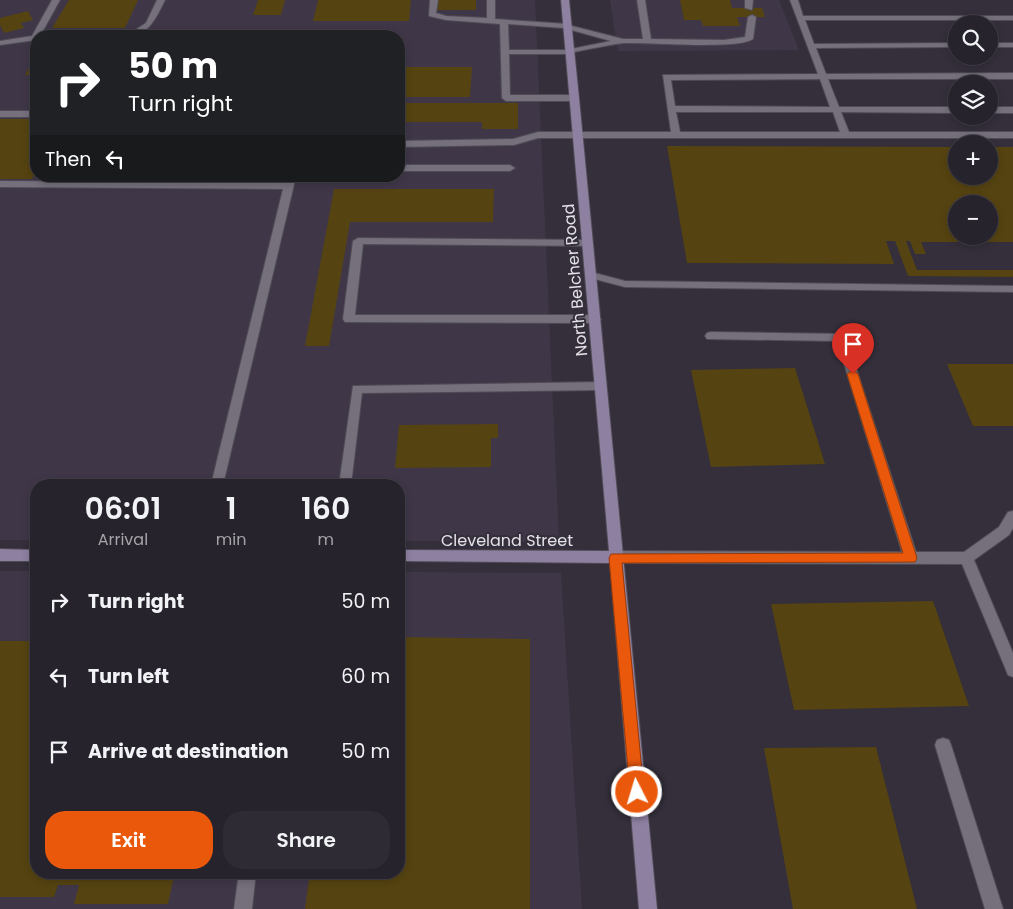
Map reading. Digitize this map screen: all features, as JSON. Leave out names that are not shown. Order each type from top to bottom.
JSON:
[{"type":"main road","name":"North Belcher Road","points":[[565,0],[648,909]]},
{"type":"main road","points":[[0,556],[30,556]]},
{"type":"main road","name":"Cleveland Street","points":[[405,556],[615,558]]},
{"type":"lane","points":[[40,30],[56,0]]},
{"type":"lane","points":[[140,30],[149,24],[161,0]]},
{"type":"lane","points":[[434,0],[432,14],[455,14],[492,20],[568,27],[622,41]]},
{"type":"lane","points":[[491,0],[492,20]]},
{"type":"lane","points":[[641,0],[647,41]]},
{"type":"lane","points":[[794,0],[810,46],[846,135]]},
{"type":"lane","points":[[505,52],[570,51],[622,41],[724,42],[748,39],[752,17]]},
{"type":"lane","points":[[800,18],[1013,18]]},
{"type":"lane","points":[[504,21],[506,98],[575,98]]},
{"type":"lane","points":[[0,43],[30,38]]},
{"type":"lane","points":[[810,46],[948,45]]},
{"type":"lane","points":[[998,45],[1013,45]]},
{"type":"lane","points":[[676,135],[666,77],[822,75],[1013,76]]},
{"type":"lane","points":[[672,109],[948,110]]},
{"type":"lane","points":[[998,110],[1013,110]]},
{"type":"lane","points":[[0,114],[30,114]]},
{"type":"lane","points":[[405,144],[514,142],[538,135],[1013,135]]},
{"type":"lane","points":[[405,168],[510,168]]},
{"type":"lane","points":[[0,184],[193,182]]},
{"type":"lane","points":[[218,479],[290,182]]},
{"type":"lane","points":[[588,243],[358,241],[348,319],[595,319]]},
{"type":"lane","points":[[590,276],[625,284],[1013,289]]},
{"type":"lane","points":[[711,336],[841,337],[911,558]]},
{"type":"lane","points":[[346,479],[357,389],[600,386]]},
{"type":"lane","points":[[615,558],[966,558],[1004,531],[1013,516]]},
{"type":"lane","points":[[966,558],[1013,670]]},
{"type":"lane","points":[[943,745],[994,909]]},
{"type":"lane","points":[[243,909],[247,879]]},
{"type":"shaded area","points":[[0,0],[535,0],[559,542],[405,541],[405,479],[30,479],[30,540],[0,540]]},
{"type":"shaded area","points":[[610,0],[779,0],[799,50],[618,51]]},
{"type":"shaded area","points":[[0,571],[30,571],[30,879],[405,879],[405,572],[561,573],[582,909],[0,909]]},
{"type":"building","points":[[69,0],[138,0],[125,28],[52,28]]},
{"type":"building","points":[[258,0],[285,0],[281,15],[253,15]]},
{"type":"building","points":[[318,0],[411,0],[409,21],[313,21]]},
{"type":"building","points":[[436,0],[476,0],[476,10],[435,10]]},
{"type":"building","points":[[680,0],[730,0],[732,8],[762,8],[765,17],[737,17],[740,26],[703,26],[701,20],[684,20]]},
{"type":"building","points":[[28,11],[33,20],[21,23],[24,28],[4,33],[0,25],[0,18]]},
{"type":"building","points":[[30,66],[30,75],[25,75]]},
{"type":"building","points":[[405,67],[472,67],[470,97],[405,97]]},
{"type":"building","points":[[405,103],[518,103],[518,129],[482,129],[482,122],[405,122]]},
{"type":"building","points":[[0,119],[30,119],[30,179],[0,179]]},
{"type":"building","points":[[667,146],[948,147],[948,185],[998,185],[998,147],[1013,147],[1013,242],[998,242],[998,195],[948,195],[948,242],[921,242],[926,254],[915,254],[910,241],[906,241],[917,270],[1013,270],[1013,277],[908,276],[895,241],[886,241],[894,264],[687,263]]},
{"type":"building","points":[[334,189],[494,189],[493,222],[350,222],[329,346],[305,346]]},
{"type":"building","points":[[947,364],[1013,364],[1013,426],[973,426]]},
{"type":"building","points":[[795,368],[825,464],[711,467],[691,370]]},
{"type":"building","points":[[498,424],[498,438],[491,438],[491,467],[395,468],[399,425]]},
{"type":"building","points":[[933,601],[969,706],[794,710],[771,604]]},
{"type":"building","points":[[405,637],[530,639],[530,909],[305,909],[309,879],[405,879]]},
{"type":"building","points":[[0,641],[30,641],[30,879],[173,879],[168,904],[74,904],[79,885],[58,885],[54,897],[0,897]]},
{"type":"building","points":[[876,747],[917,909],[793,909],[764,748]]},
{"type":"route","points":[[637,792],[615,558],[911,558],[853,374]]}]
